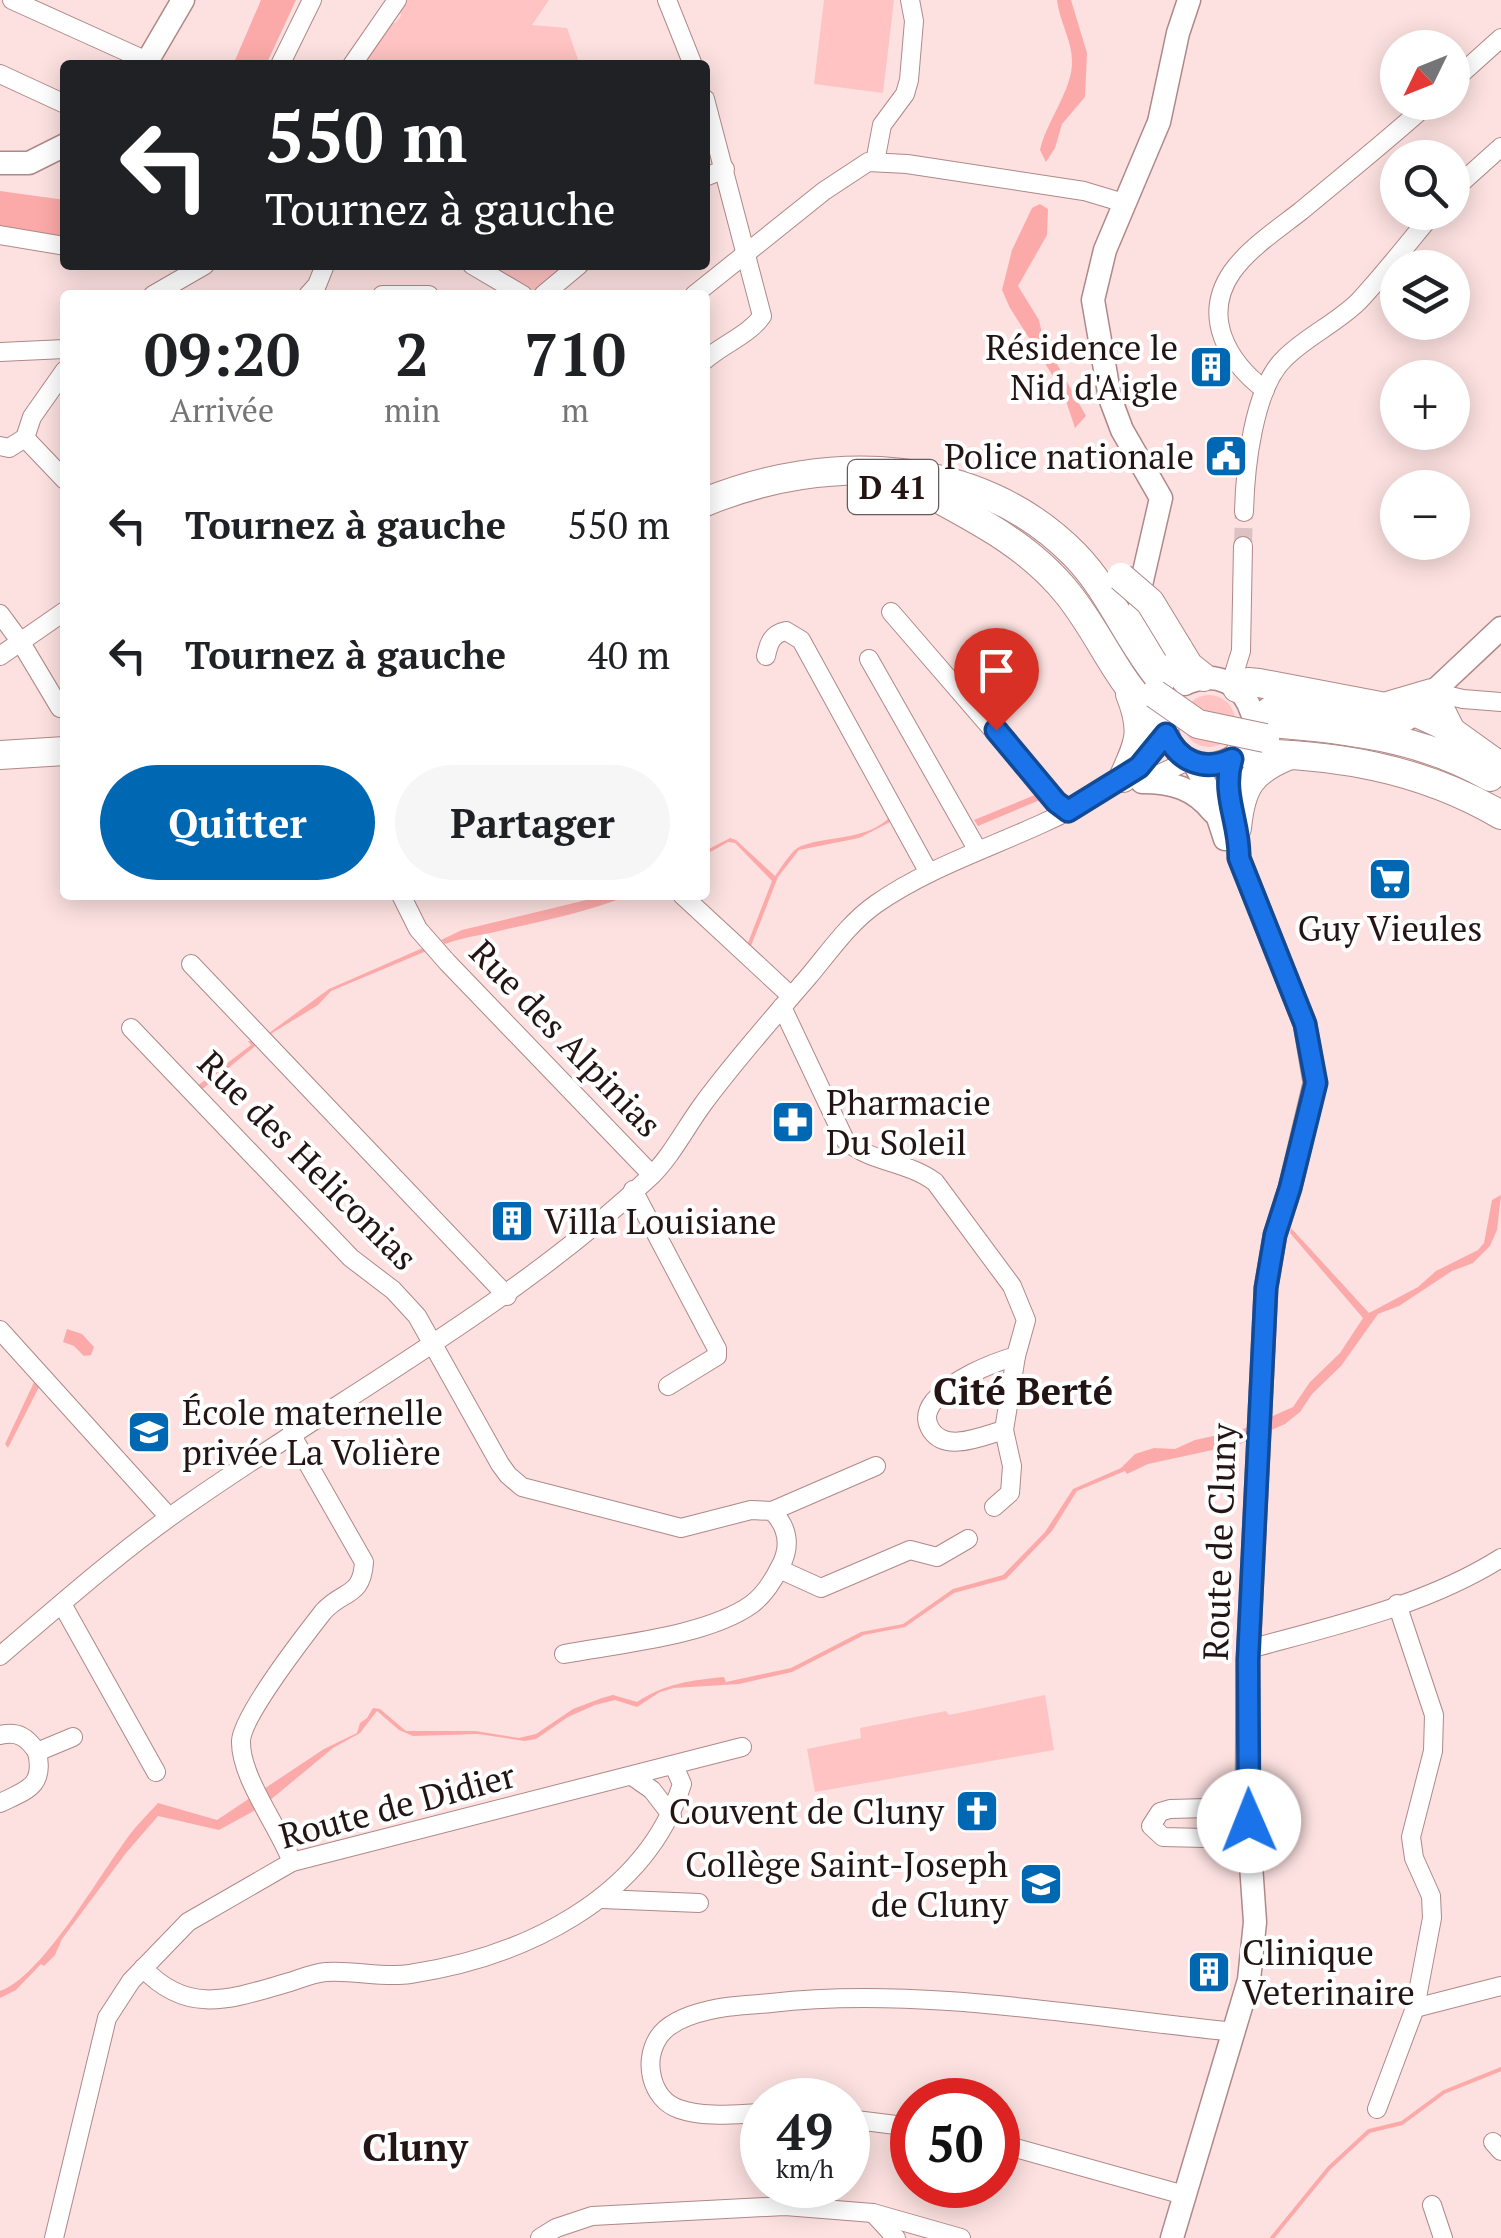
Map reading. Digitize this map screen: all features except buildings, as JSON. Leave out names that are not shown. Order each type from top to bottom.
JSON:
[{"type":"highway","name":"D 41","points":[[710,500],[799,476],[845,470],[959,484],[1007,503],[1040,524],[1091,573],[1185,697],[1207,711],[1252,735],[1368,748],[1410,757],[1501,800]]},
{"type":"highway","points":[[914,481],[975,480],[1008,493],[1086,546],[1150,602],[1189,666],[1185,697]]},
{"type":"highway","points":[[914,481],[985,524],[1044,567],[1078,608],[1127,688],[1140,718],[1140,735],[1125,782]]},
{"type":"highway","name":"D 41","points":[[710,515],[771,496],[814,488],[914,481]]},
{"type":"highway","points":[[1127,688],[1185,697],[1248,682],[1385,706],[1427,700],[1451,731],[1501,767]]},
{"type":"highway","name":"D 41","points":[[1252,735],[1362,732],[1404,741],[1473,767],[1501,784]]},
{"type":"highway","points":[[1252,735],[1292,754],[1369,763],[1426,779],[1501,815]]},
{"type":"highway","points":[[0,755],[60,750]]},
{"type":"highway","points":[[1228,824],[1258,770],[1292,754]]},
{"type":"highway","points":[[0,770],[60,766]]},
{"type":"main road","points":[[148,60],[183,0]]},
{"type":"main road","points":[[1189,0],[1159,122],[1105,250],[1094,300],[1110,398],[1122,430],[1161,498],[1134,589],[1146,633],[1185,697],[1245,697],[1252,735]]},
{"type":"main road","points":[[0,163],[29,163],[60,148]]},
{"type":"main road","points":[[1191,762],[1220,764],[1252,735],[1266,708],[1280,706],[1390,723],[1404,721],[1501,628]]},
{"type":"main road","name":"Route de Cluny","points":[[1172,2238],[1250,1980],[1254,1945],[1248,1808],[1249,1648],[1269,1270],[1316,1083],[1305,1024],[1228,824],[1191,762],[1171,745],[1185,697]]},
{"type":"main road","name":"Route de Cluny","points":[[1228,824],[1226,790],[1252,735]]},
{"type":"main road","points":[[1125,782],[1163,782],[1182,787],[1200,796],[1228,824]]},
{"type":"street","points":[[12,0],[140,60]]},
{"type":"street","points":[[282,60],[312,0]]},
{"type":"street","points":[[355,60],[397,0]]},
{"type":"street","points":[[668,0],[691,60]]},
{"type":"street","points":[[875,162],[882,126],[905,94],[909,80],[914,21],[910,0]]},
{"type":"street","points":[[1470,66],[1501,38]]},
{"type":"street","points":[[0,74],[60,102]]},
{"type":"street","points":[[710,116],[762,316],[758,323],[710,356]]},
{"type":"street","points":[[1264,390],[1236,366],[1222,335],[1221,300],[1230,274],[1276,230],[1408,120]]},
{"type":"street","points":[[1470,175],[1501,147]]},
{"type":"street","points":[[700,290],[859,166],[875,162],[1084,191],[1124,202]]},
{"type":"street","points":[[710,175],[726,169]]},
{"type":"street","points":[[1244,512],[1245,473],[1264,390],[1284,358],[1356,304],[1419,230]]},
{"type":"street","points":[[0,235],[60,245]]},
{"type":"street","points":[[161,290],[197,270]]},
{"type":"street","points":[[480,270],[514,290]]},
{"type":"street","points":[[549,290],[573,270]]},
{"type":"street","points":[[0,352],[60,349]]},
{"type":"street","points":[[0,446],[8,448],[26,438],[32,418],[60,377]]},
{"type":"street","points":[[26,438],[60,475]]},
{"type":"street","points":[[1125,782],[1185,697],[1240,651],[1243,546]]},
{"type":"street","points":[[891,612],[1068,811]]},
{"type":"street","points":[[0,614],[60,708]]},
{"type":"street","points":[[0,656],[60,614]]},
{"type":"street","points":[[766,656],[772,637],[779,632],[786,631],[801,640],[930,873]]},
{"type":"street","points":[[869,660],[971,838]]},
{"type":"street","points":[[1427,700],[1501,702]]},
{"type":"street","points":[[0,1656],[125,1549],[291,1434],[506,1296],[652,1175],[704,1102],[852,924],[876,904],[930,873],[971,838],[1068,811],[1125,782],[1191,762]]},
{"type":"street","name":"Rue des Alpinias","points":[[403,900],[418,929],[447,962],[652,1175]]},
{"type":"street","points":[[687,900],[787,1002],[845,1140],[860,1153],[920,1171],[935,1182],[1012,1286],[1026,1320],[1004,1430],[1012,1466],[1010,1492],[994,1507]]},
{"type":"street","points":[[190,964],[506,1296]]},
{"type":"street","name":"Rue des Heliconias","points":[[131,1028],[351,1258],[393,1290],[417,1316],[508,1475],[522,1487],[681,1528],[751,1510],[772,1511],[876,1466]]},
{"type":"street","points":[[633,1190],[717,1350],[718,1356],[668,1386]]},
{"type":"street","points":[[0,1330],[169,1517]]},
{"type":"street","points":[[1004,1430],[950,1442],[932,1432],[926,1414],[955,1384],[1016,1356]]},
{"type":"street","points":[[291,1434],[364,1562],[363,1578],[356,1590],[327,1608],[248,1717],[241,1740],[244,1761],[292,1862]]},
{"type":"street","points":[[564,1654],[714,1625],[752,1604],[780,1569],[788,1543],[780,1519],[772,1511]]},
{"type":"street","points":[[780,1569],[821,1588],[910,1550],[937,1557],[968,1539]]},
{"type":"street","points":[[1249,1648],[1396,1604],[1479,1572],[1501,1558]]},
{"type":"street","points":[[62,1604],[156,1772]]},
{"type":"street","points":[[1376,2109],[1415,2008],[1432,1918],[1430,1896],[1414,1858],[1411,1837],[1433,1751],[1434,1715],[1396,1604]]},
{"type":"street","points":[[0,1735],[18,1733],[36,1752],[41,1770],[21,1793],[0,1804]]},
{"type":"street","points":[[36,1752],[73,1737]]},
{"type":"street","name":"Route de Didier","points":[[54,2238],[107,2018],[131,1980],[188,1922],[292,1862],[742,1747]]},
{"type":"street","points":[[143,1968],[161,1987],[190,2000],[227,2000],[324,1972],[406,1974],[487,1958],[562,1925],[602,1899],[656,1840],[672,1816],[682,1784],[674,1766]]},
{"type":"street","points":[[632,1776],[652,1790],[672,1816]]},
{"type":"street","points":[[1248,1808],[1170,1809],[1160,1812],[1151,1826],[1163,1837],[1249,1839]]},
{"type":"street","points":[[602,1899],[700,1903]]},
{"type":"street","points":[[1415,2008],[1501,1986]]},
{"type":"street","points":[[740,2114],[704,2114],[665,2102],[652,2080],[650,2055],[659,2036],[678,2020],[712,2009],[820,1998],[964,2004],[1235,2032]]},
{"type":"street","points":[[1020,2149],[1184,2195]]},
{"type":"street","points":[[540,2238],[592,2216],[754,2206],[872,2213],[919,2233],[960,2238]]},
{"type":"street","points":[[1432,2206],[1443,2238]]},
{"type":"street","points":[[872,2213],[896,2238]]},
{"type":"shaded area","points":[[261,0],[296,0],[268,60],[235,60]]},
{"type":"shaded area","points":[[403,0],[549,0],[532,25],[567,28],[578,60],[362,60],[388,23],[395,23],[401,16],[399,5]]},
{"type":"shaded area","points":[[824,0],[894,0],[883,93],[814,84]]},
{"type":"shaded area","points":[[1057,0],[1071,0],[1087,53],[1085,97],[1062,124],[1046,162],[1040,150],[1068,83],[1072,61]]},
{"type":"shaded area","points":[[0,191],[60,199],[60,237],[0,228]]},
{"type":"shaded area","points":[[1040,204],[1048,209],[1047,235],[1018,286],[1086,416],[1075,428],[1063,392],[1002,290],[1012,250],[1032,208]]},
{"type":"shaded area","points":[[488,270],[562,270],[537,290],[522,290]]},
{"type":"shaded area","points":[[1209,695],[1227,703],[1235,721],[1227,739],[1209,747],[1191,739],[1183,721],[1191,703]]},
{"type":"shaded area","points":[[1042,792],[1047,797],[978,826],[974,820]]},
{"type":"shaded area","points":[[891,816],[894,820],[859,838],[799,850],[778,877],[749,951],[746,948],[772,881],[735,843],[728,842],[710,852],[710,848],[730,838],[736,840],[775,876],[801,846],[860,834]]},
{"type":"shaded area","points":[[586,900],[616,900],[445,944],[441,940],[462,930]]},
{"type":"shaded area","points":[[425,947],[429,950],[331,991],[318,1005],[269,1035],[200,1091],[196,1087],[251,1045],[248,1041],[258,1041],[329,989]]},
{"type":"shaded area","points":[[1501,1195],[1497,1230],[1490,1246],[1473,1263],[1378,1314],[1341,1366],[1285,1424],[1240,1444],[1148,1464],[1077,1491],[1052,1531],[1006,1579],[954,1593],[905,1627],[864,1635],[792,1672],[739,1684],[674,1688],[637,1707],[615,1700],[595,1705],[568,1717],[536,1739],[525,1741],[478,1734],[413,1736],[399,1730],[377,1711],[360,1733],[333,1748],[263,1806],[219,1830],[158,1816],[62,1939],[55,1955],[16,1990],[0,1998],[0,1991],[16,1982],[50,1948],[127,1838],[158,1803],[217,1820],[324,1749],[357,1733],[373,1708],[380,1709],[406,1731],[475,1731],[519,1738],[536,1734],[573,1709],[613,1695],[637,1702],[678,1684],[724,1677],[726,1682],[791,1668],[861,1632],[903,1624],[953,1589],[1003,1575],[1045,1532],[1073,1489],[1121,1468],[1135,1454],[1154,1448],[1175,1449],[1195,1440],[1241,1430],[1293,1407],[1310,1382],[1340,1353],[1363,1318],[1290,1233],[1291,1228],[1369,1313],[1478,1250],[1484,1243],[1492,1200]]},
{"type":"shaded area","points":[[67,1329],[82,1334],[94,1347],[91,1355],[84,1356],[63,1342]]},
{"type":"shaded area","points":[[35,1380],[40,1385],[8,1448],[5,1444]]},
{"type":"shaded area","points":[[1045,1695],[1054,1750],[815,1792],[807,1749],[861,1738],[860,1728]]},
{"type":"waterway","points":[[1272,2238],[1329,2168],[1369,2131],[1402,2123],[1444,2092],[1501,2069]]},
{"type":"tunnel","points":[[1243,546],[1244,512]]},
{"type":"place","name":"Résidence le Nid d'Aigle","points":[[1211,367]]},
{"type":"place","name":"Police nationale","points":[[1226,456]]},
{"type":"place","name":"Guy Vieules","points":[[1390,879]]},
{"type":"place","name":"Pharmacie Du Soleil","points":[[793,1122]]},
{"type":"place","name":"Villa Louisiane","points":[[512,1221]]},
{"type":"place","name":"École maternelle privée La Volière","points":[[149,1432]]},
{"type":"place","name":"Couvent de Cluny","points":[[977,1811]]},
{"type":"place","name":"Collège Saint-Joseph de Cluny","points":[[1041,1884]]},
{"type":"place","name":"Clinique Veterinaire","points":[[1209,1972]]},
{"type":"district","name":"Cité Berté","points":[[1023,1391]]},
{"type":"district","name":"Cluny","points":[[415,2147]]},
{"type":"route","points":[[996,730],[1068,811],[1139,767],[1166,734],[1171,745],[1188,761],[1207,766],[1232,759],[1226,790],[1238,828],[1239,858],[1310,1041],[1316,1083],[1275,1235],[1266,1288],[1248,1660],[1249,1821]]}]
